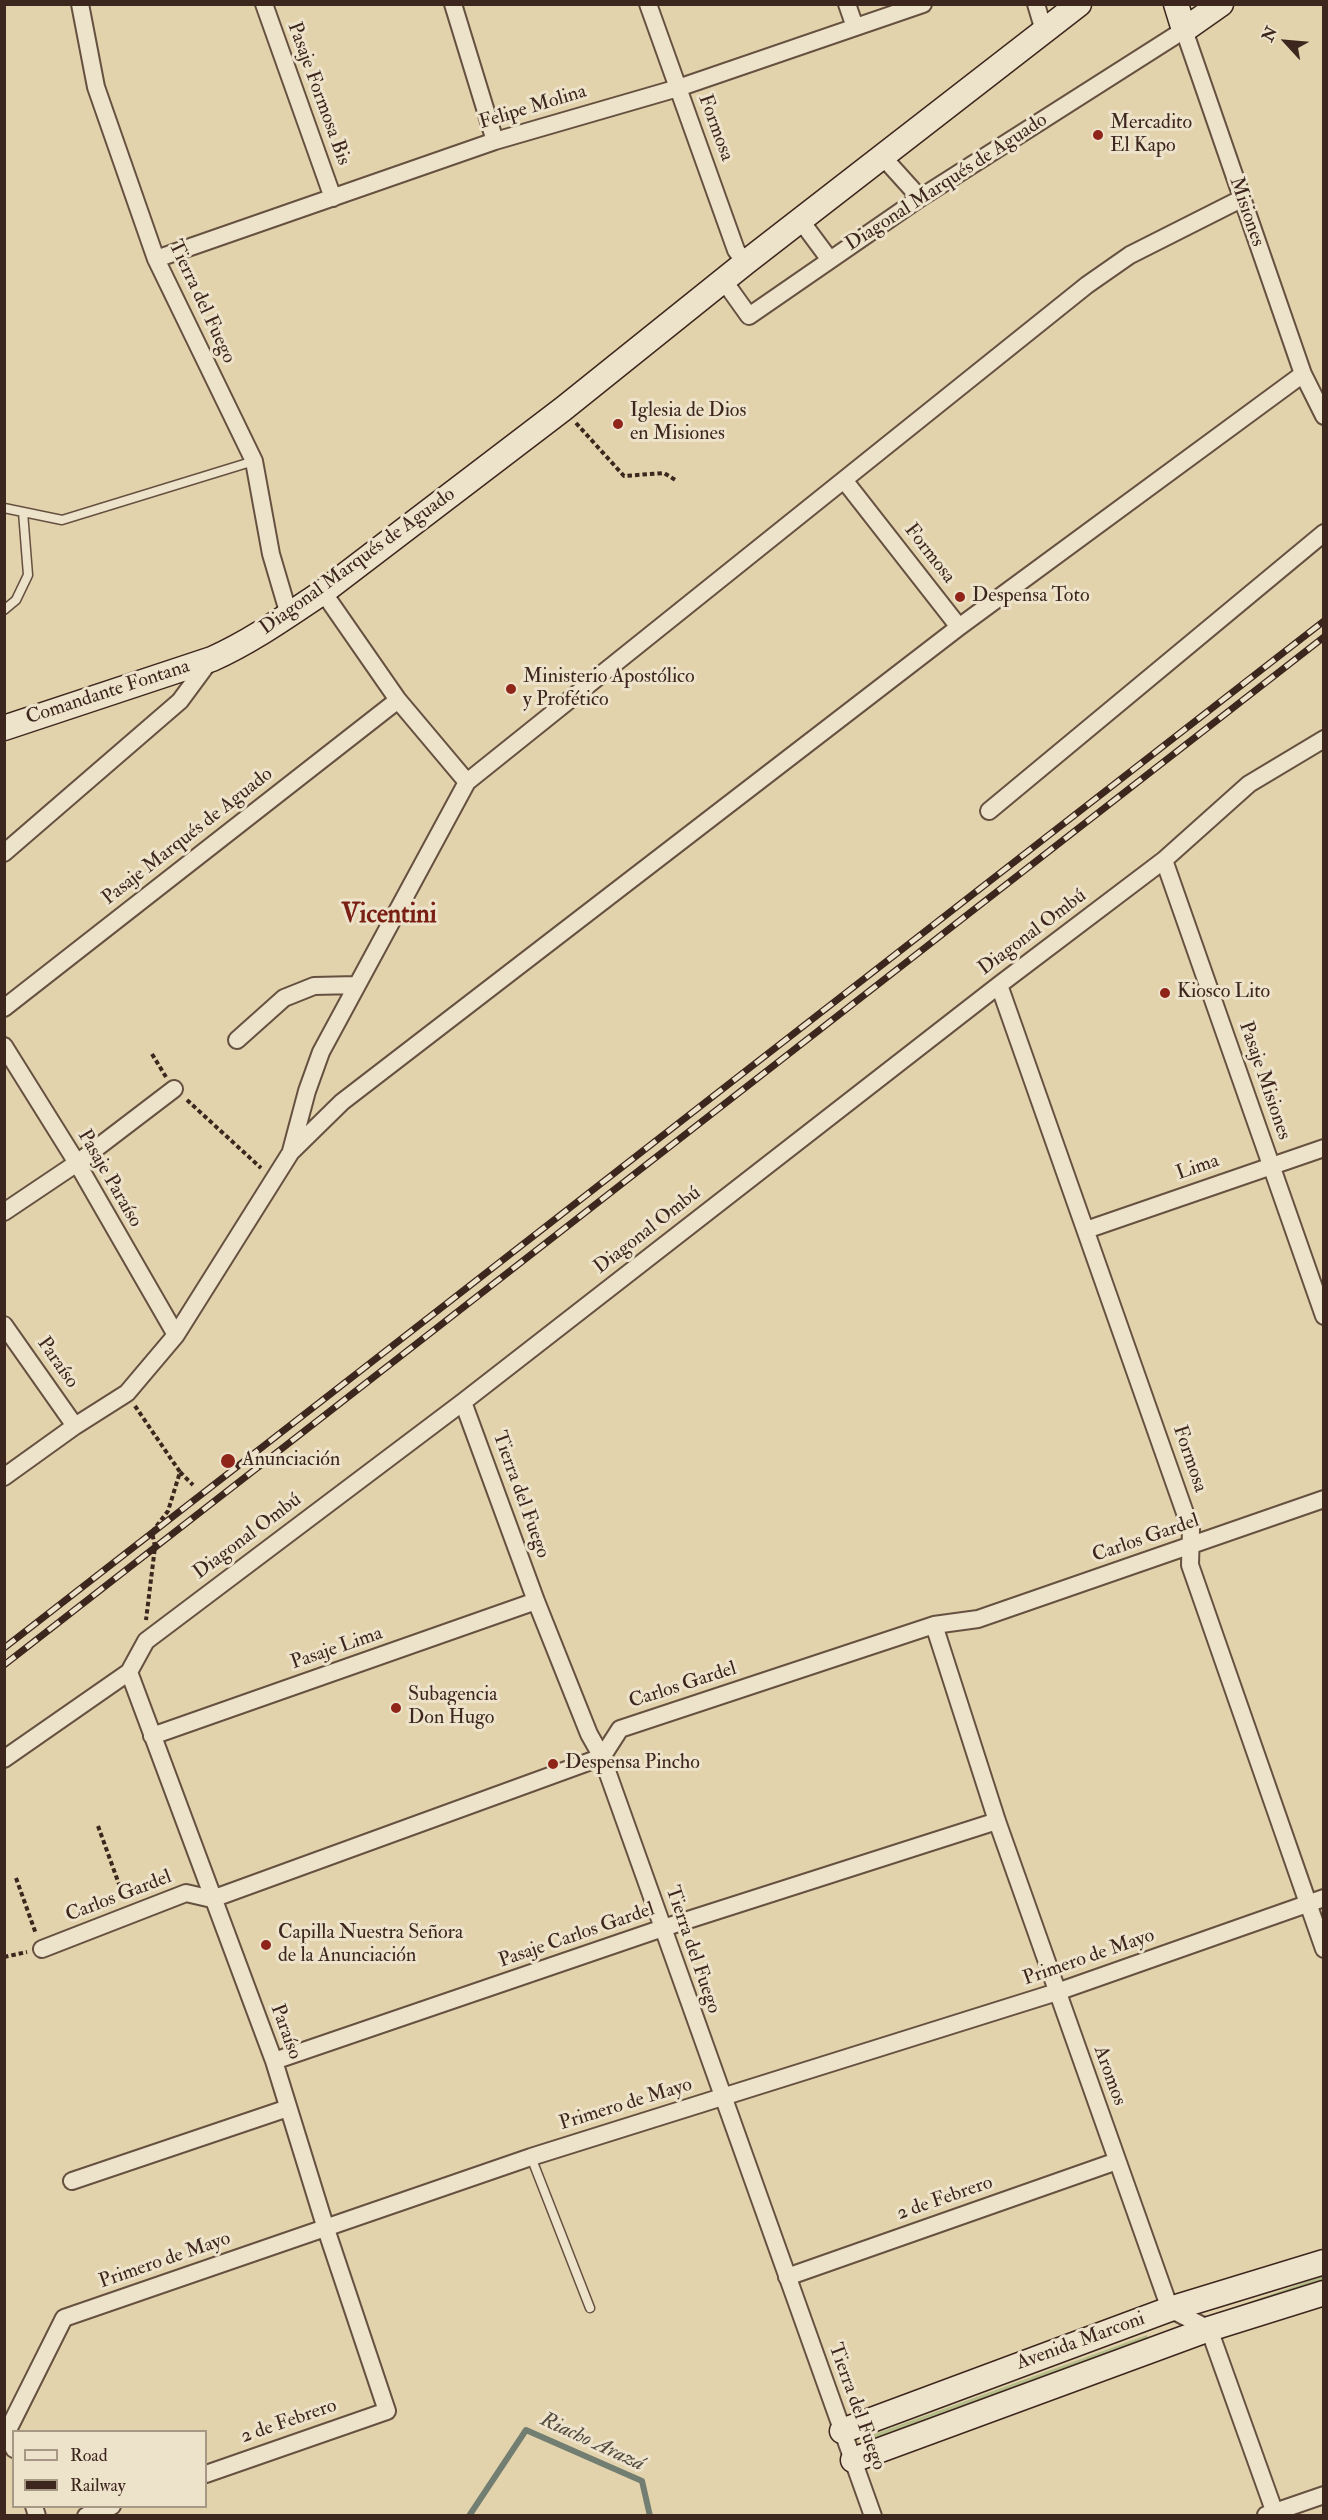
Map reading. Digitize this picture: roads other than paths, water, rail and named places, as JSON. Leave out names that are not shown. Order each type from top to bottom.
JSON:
[{"type":"street","name":"Tierra del Fuego","points":[[80,4],[96,87],[156,259],[254,461],[271,554],[289,615]]},
{"type":"street","name":"Pasaje Formosa Bis","points":[[264,4],[333,198]]},
{"type":"street","points":[[453,4],[495,141]]},
{"type":"street","name":"Formosa","points":[[648,4],[736,250],[745,263]]},
{"type":"street","points":[[848,4],[855,27]]},
{"type":"street","name":"Felipe Molina","points":[[156,259],[495,141],[678,87],[923,4]]},
{"type":"street","points":[[1036,4],[1044,30]]},
{"type":"street","name":"Diagonal Marqués de Aguado","points":[[4,852],[180,700],[212,659],[244,645],[323,592],[563,409],[745,263],[1079,4]]},
{"type":"street","name":"Misiones","points":[[1176,4],[1303,375],[1323,416]]},
{"type":"street","points":[[1184,30],[1221,4]]},
{"type":"street","name":"Diagonal Marqués de Aguado","points":[[724,281],[749,316],[920,198],[1184,30]]},
{"type":"street","points":[[883,157],[920,198]]},
{"type":"street","points":[[291,1152],[307,1091],[321,1052],[467,782],[1087,285],[1130,255],[1241,199]]},
{"type":"street","points":[[801,221],[830,260]]},
{"type":"street","points":[[4,1477],[75,1426],[127,1393],[176,1335],[291,1152],[342,1102],[959,627],[1303,375]]},
{"type":"street","name":"Formosa","points":[[844,480],[959,627]]},
{"type":"street","points":[[989,811],[1323,533]]},
{"type":"street","points":[[323,592],[398,700],[467,782]]},
{"type":"street","name":"Comandante Fontana","points":[[4,728],[212,659]]},
{"type":"street","name":"Pasaje Marqués de Aguado","points":[[4,1008],[398,700]]},
{"type":"street","name":"Diagonal Ombú","points":[[4,1759],[129,1672],[146,1641],[463,1401],[999,985],[1164,860],[1249,784],[1323,739]]},
{"type":"street","name":"Pasaje Misiones","points":[[1164,860],[1323,1316]]},
{"type":"street","points":[[237,1040],[284,998],[314,986],[356,985]]},
{"type":"street","name":"Formosa","points":[[999,985],[1191,1530],[1190,1565],[1316,1901],[1323,1949]]},
{"type":"street","name":"Pasaje Paraíso","points":[[4,1046],[76,1163],[176,1335]]},
{"type":"street","points":[[4,1212],[76,1163],[174,1089]]},
{"type":"street","name":"Lima","points":[[1086,1230],[1323,1148]]},
{"type":"street","name":"Paraíso","points":[[4,1325],[75,1426]]},
{"type":"street","name":"Tierra del Fuego","points":[[463,1401],[536,1601],[589,1734],[602,1757],[873,2516]]},
{"type":"street","name":"Carlos Gardel","points":[[42,1949],[186,1893],[212,1899],[602,1757],[620,1729],[934,1625],[978,1619],[1323,1499]]},
{"type":"street","name":"Pasaje Lima","points":[[152,1736],[536,1601]]},
{"type":"street","name":"Aromos","points":[[934,1625],[997,1821],[1170,2309]]},
{"type":"street","name":"Paraíso","points":[[129,1672],[274,2061],[326,2229],[387,2410]]},
{"type":"street","name":"Pasaje Carlos Gardel","points":[[274,2061],[663,1928],[997,1821]]},
{"type":"street","name":"Primero de Mayo","points":[[12,2444],[7,2432],[64,2318],[531,2157],[1057,1992],[1316,1901]]},
{"type":"street","points":[[72,2181],[288,2108]]},
{"type":"street","name":"2 de Febrero","points":[[787,2277],[1117,2161]]},
{"type":"street","name":"Avenida Marconi","points":[[842,2431],[1170,2309],[1323,2262]]},
{"type":"street","name":"Avenida Marconi","points":[[852,2460],[1209,2329],[1323,2293]]},
{"type":"street","points":[[1170,2309],[1209,2329],[1272,2514],[1323,2495]]},
{"type":"street","name":"2 de Febrero","points":[[207,2474],[387,2410]]},
{"type":"street","points":[[86,2516],[107,2508]]},
{"type":"lane","points":[[4,508],[62,520],[254,461]]},
{"type":"lane","points":[[4,610],[16,600],[28,575],[23,512]]},
{"type":"lane","points":[[531,2157],[590,2308]]},
{"type":"waterway","name":"Riacho Arazá","points":[[469,2516],[526,2430],[642,2481],[650,2516]]},
{"type":"railway","points":[[4,1648],[1324,621]]},
{"type":"railway","points":[[4,1665],[1324,637]]},
{"type":"place","name":"Mercadito El Kapo","points":[[1098,135]]},
{"type":"place","name":"Iglesia de Dios en Misiones","points":[[618,424]]},
{"type":"place","name":"Despensa Toto","points":[[960,597]]},
{"type":"place","name":"Ministerio Apostólico y Profético","points":[[511,689]]},
{"type":"place","name":"Kiosco Lito","points":[[1165,993]]},
{"type":"place","name":"Anunciación","points":[[228,1461]]},
{"type":"place","name":"Subagencia Don Hugo","points":[[396,1708]]},
{"type":"place","name":"Despensa Pincho","points":[[553,1764]]},
{"type":"place","name":"Capilla Nuestra Señora de la Anunciación","points":[[266,1945]]},
{"type":"district","name":"Vicentini","points":[[389,916]]}]
